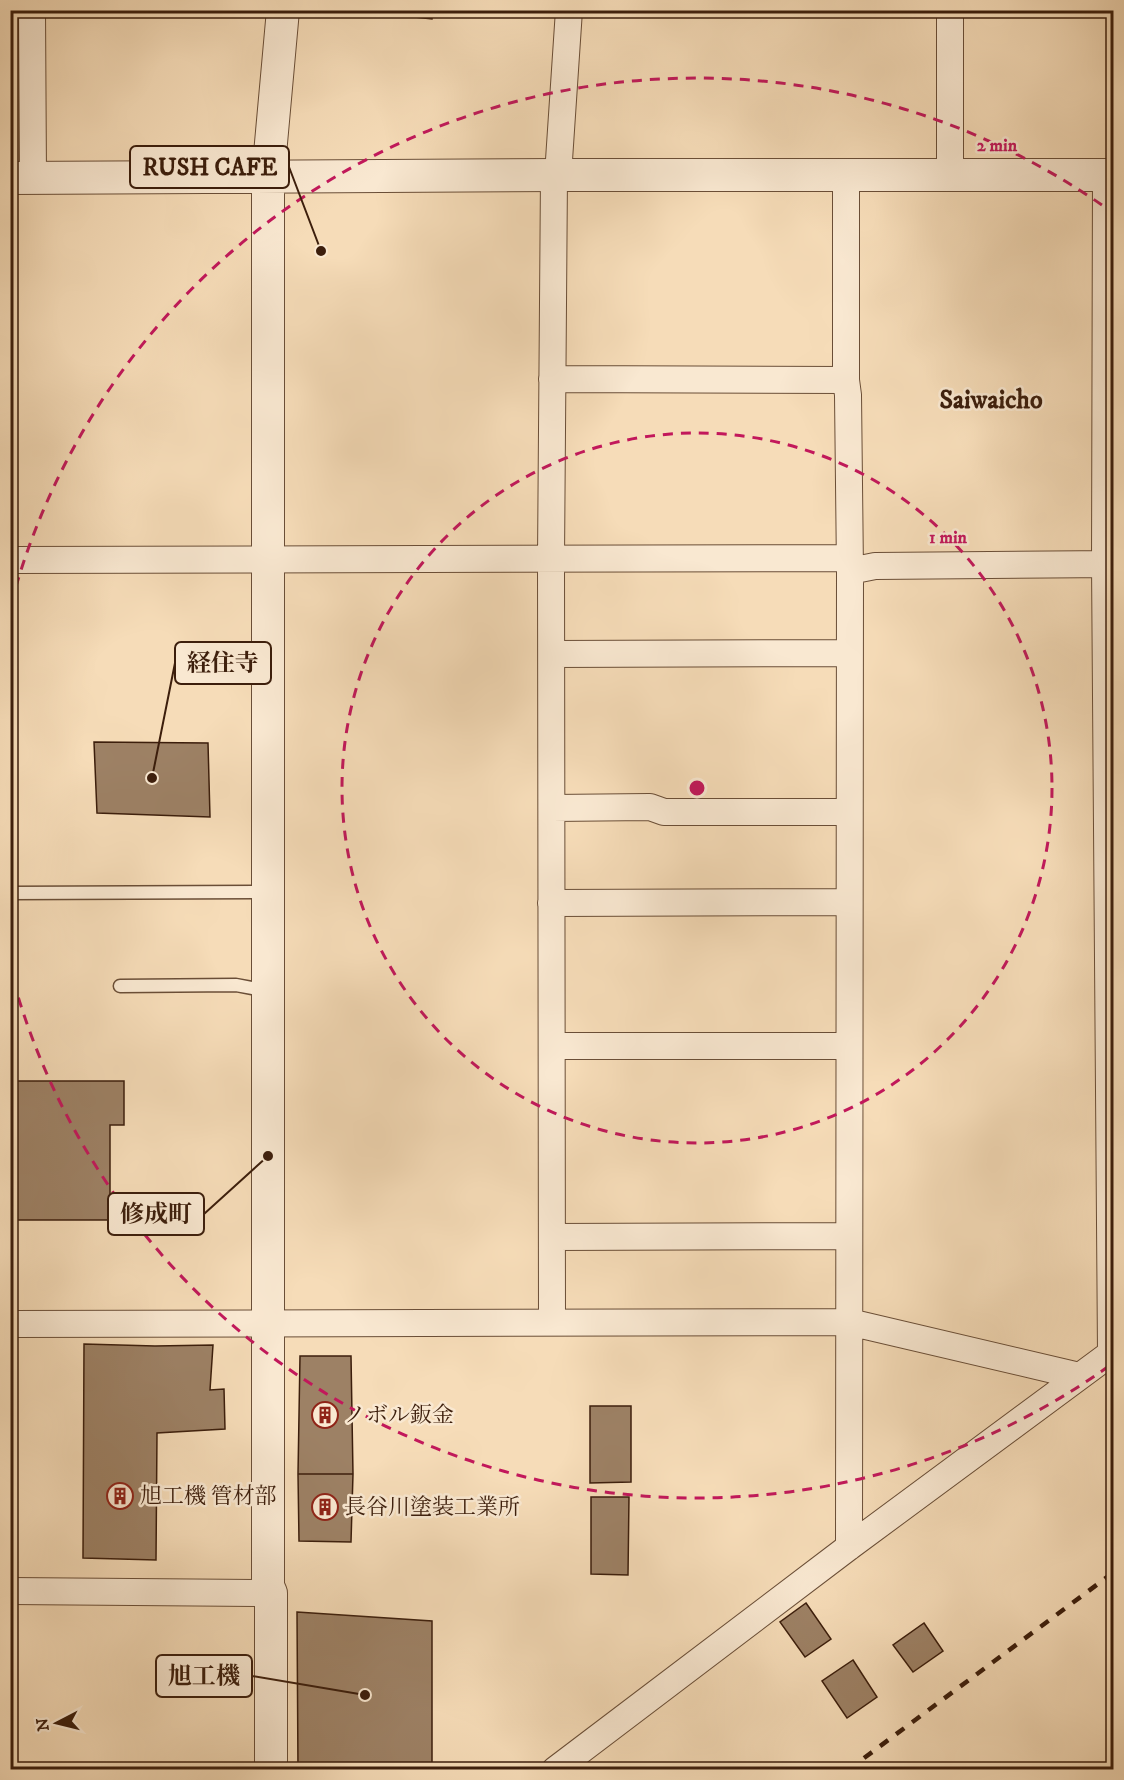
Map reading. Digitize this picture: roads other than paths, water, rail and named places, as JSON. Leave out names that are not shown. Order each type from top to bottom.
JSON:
[{"type":"street","points":[[32,10],[22,178],[1110,175],[1112,1352],[849,1547],[555,1770]]},
{"type":"street","points":[[271,1770],[271,1593],[268,1586],[268,176],[283,10]]},
{"type":"street","points":[[552,1322],[552,379],[556,175],[569,10]]},
{"type":"street","points":[[950,10],[950,175]]},
{"type":"street","points":[[846,176],[849,565],[849,1547]]},
{"type":"street","points":[[552,379],[846,380]]},
{"type":"street","points":[[10,560],[551,559],[875,566],[1109,564]]},
{"type":"street","points":[[552,654],[849,653]]},
{"type":"street","points":[[552,808],[650,807],[664,812],[849,812]]},
{"type":"street","points":[[551,903],[849,902]]},
{"type":"street","points":[[552,1046],[849,1046]]},
{"type":"street","points":[[553,1237],[849,1236]]},
{"type":"street","points":[[10,1324],[849,1322],[1079,1376]]},
{"type":"street","points":[[10,1591],[271,1593]]},
{"type":"lane","points":[[10,893],[267,892]]},
{"type":"lane","points":[[120,986],[236,985],[268,991]]},
{"type":"railway","points":[[848,1770],[1114,1572]]},
{"type":"place","name":"RUSH CAFE","points":[[321,251]]},
{"type":"place","name":"経住寺","points":[[152,778]]},
{"type":"place","name":"修成町","points":[[268,1156]]},
{"type":"place","name":"ノボル鈑金","points":[[325,1415]]},
{"type":"place","name":"旭工機 管材部","points":[[120,1496]]},
{"type":"place","name":"長谷川塗装工業所","points":[[325,1507]]},
{"type":"place","name":"旭工機","points":[[365,1695]]},
{"type":"district","name":"Saiwaicho","points":[[991,400]]}]
